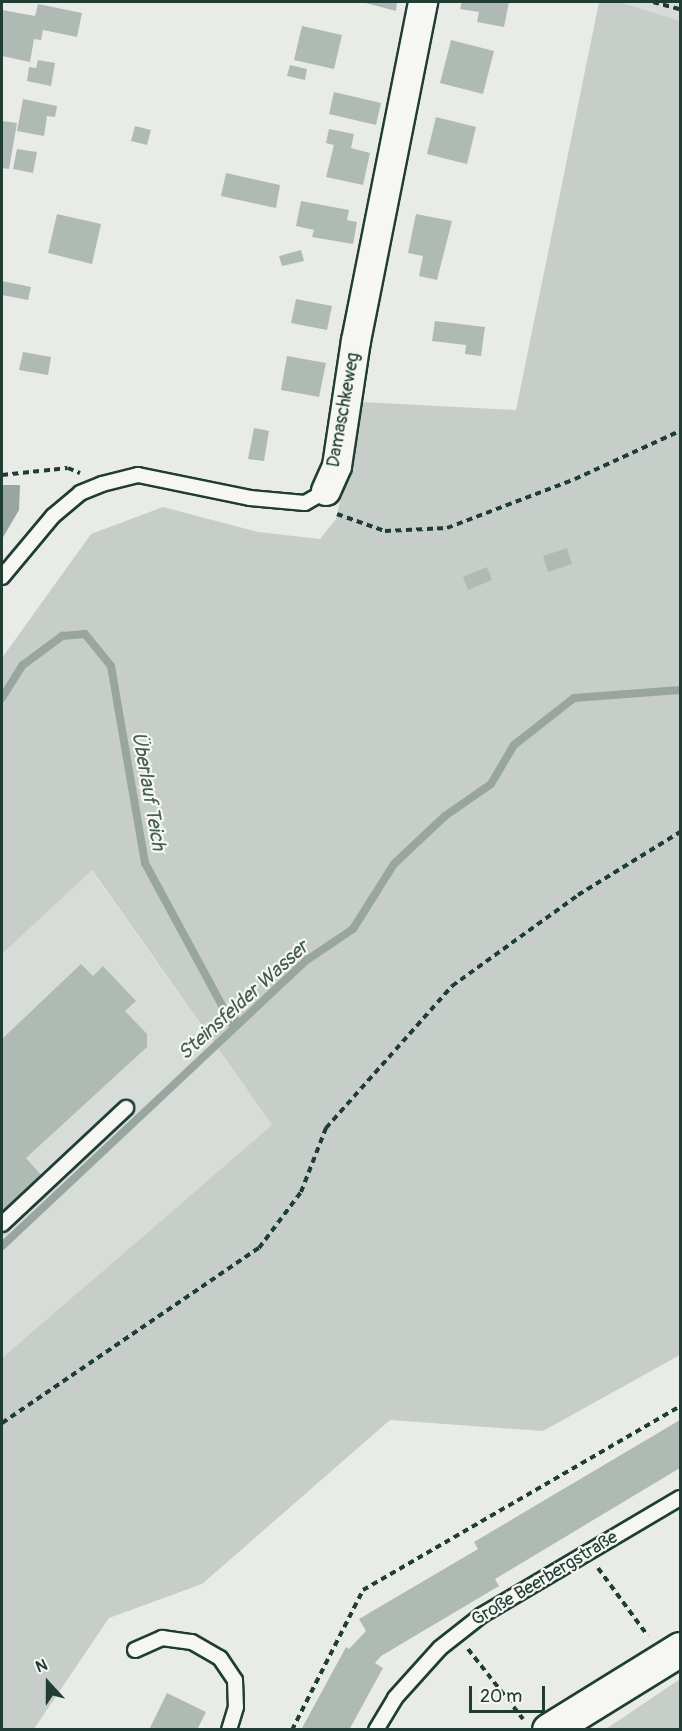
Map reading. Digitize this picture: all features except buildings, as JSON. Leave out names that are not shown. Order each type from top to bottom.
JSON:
[{"type":"street","name":"Damaschkeweg","points":[[315,497],[337,466],[356,341],[423,2]]},
{"type":"street","points":[[537,1725],[673,1653]]},
{"type":"lane","points":[[2,577],[53,516],[80,493],[102,484],[138,476],[250,498],[315,497]]},
{"type":"lane","points":[[2,1224],[126,1108]]},
{"type":"lane","name":"Große Beerbergstraße","points":[[376,1730],[394,1698],[457,1634],[482,1615],[681,1498]]},
{"type":"lane","points":[[135,1650],[162,1638],[192,1642],[220,1658],[235,1680],[236,1707],[229,1730]]},
{"type":"path","points":[[653,2],[681,9]]},
{"type":"path","points":[[315,497],[385,531],[447,528],[575,479],[681,431]]},
{"type":"path","points":[[2,475],[68,468],[102,484]]},
{"type":"path","points":[[2,1423],[259,1248],[301,1192],[326,1128],[452,986],[578,895],[681,832]]},
{"type":"path","points":[[291,1730],[363,1590],[680,1407]]},
{"type":"path","points":[[584,1555],[604,1574],[616,1597],[673,1653]]},
{"type":"path","points":[[457,1634],[537,1725]]},
{"type":"shaded area","points":[[599,2],[619,2],[680,21],[680,1355],[543,1431],[390,1420],[202,1584],[109,1618],[34,1729],[2,1729],[2,1358],[272,1125],[92,870],[2,954],[2,658],[91,534],[163,507],[258,532],[320,539],[336,519],[362,402],[516,410]]},
{"type":"shaded area","points":[[612,2],[680,2],[680,26]]},
{"type":"shaded area","points":[[2,485],[20,485],[19,510],[2,539]]},
{"type":"shaded area","points":[[91,870],[272,1125],[2,1358],[2,954]]},
{"type":"shaded area","points":[[680,1679],[680,1729],[606,1729]]},
{"type":"waterway","name":"Überlauf Teich","points":[[2,698],[23,665],[62,636],[85,634],[111,666],[145,863],[233,1026],[238,1021]]},
{"type":"waterway","name":"Steinsfelder Wasser","points":[[2,1246],[307,960],[353,929],[394,864],[445,816],[491,784],[514,745],[574,698],[680,690]]}]
